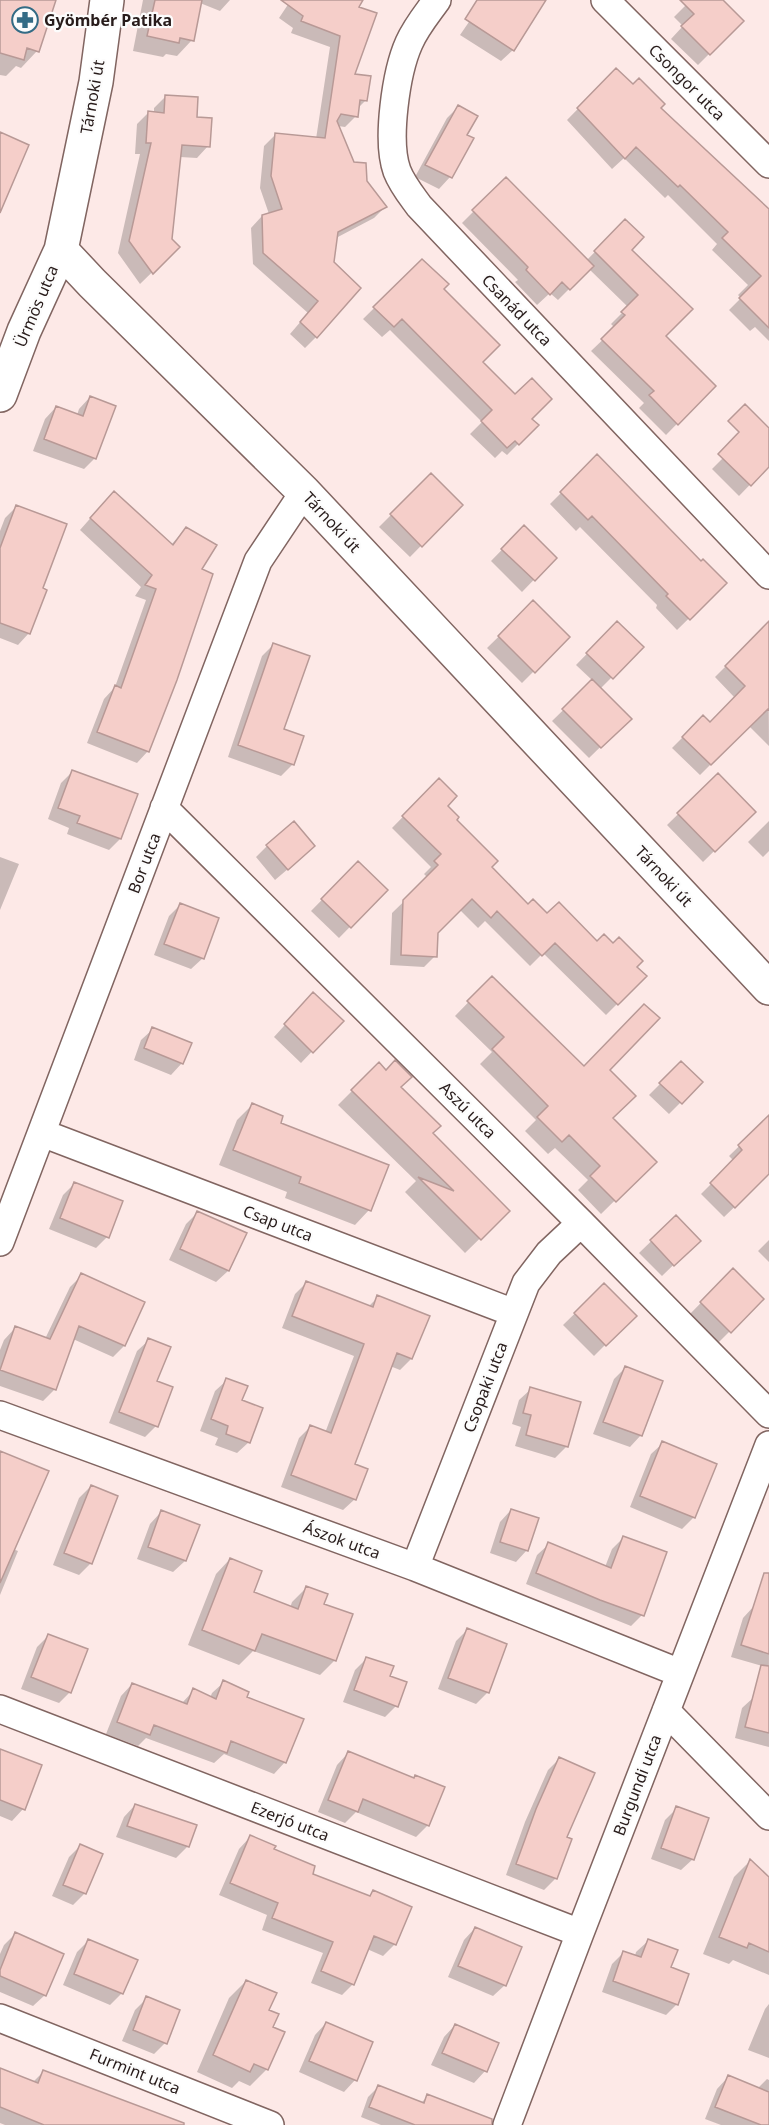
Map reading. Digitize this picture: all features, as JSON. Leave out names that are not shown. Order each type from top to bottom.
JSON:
[{"type":"street","name":"Tárnoki út","points":[[107,0],[96,82],[61,250],[304,492],[769,988]]},
{"type":"street","name":"Csanád utca","points":[[437,0],[410,40],[400,67],[393,123],[393,152],[396,170],[405,186],[419,206],[769,575]]},
{"type":"street","name":"Csongor utca","points":[[605,0],[769,164]]},
{"type":"street","name":"Ürmös utca","points":[[0,395],[24,331],[61,250]]},
{"type":"street","name":"Bor utca","points":[[0,1242],[258,561],[304,492]]},
{"type":"street","name":"Aszú utca","points":[[164,808],[581,1223],[769,1414]]},
{"type":"street","name":"Csap utca","points":[[42,1133],[514,1312]]},
{"type":"street","name":"Csopaki utca","points":[[415,1567],[526,1283],[549,1252],[581,1223]]},
{"type":"street","name":"Ászok utca","points":[[0,1415],[415,1567],[680,1673]]},
{"type":"street","name":"Burgundi utca","points":[[507,2125],[769,1445]]},
{"type":"street","name":"Ezerjó utca","points":[[0,1709],[580,1933]]},
{"type":"street","points":[[666,1711],[769,1816]]},
{"type":"street","name":"Furmint utca","points":[[0,2018],[270,2125]]},
{"type":"building","name":"Gyömbér Patika","points":[[0,0],[56,0],[39,52],[27,48],[24,60],[0,53]]},
{"type":"building","points":[[155,0],[202,0],[194,41],[180,38],[179,43],[147,36]]},
{"type":"building","points":[[281,0],[363,0],[359,7],[377,13],[355,74],[371,76],[367,101],[360,100],[358,117],[341,114],[337,121],[354,162],[366,163],[367,181],[387,207],[338,232],[334,262],[361,288],[317,338],[300,322],[318,301],[263,253],[262,215],[282,209],[271,176],[275,133],[325,138],[340,36],[301,21],[303,16]]},
{"type":"building","points":[[477,0],[546,0],[514,51],[465,19]]},
{"type":"building","points":[[680,0],[723,0],[744,21],[710,55],[681,26],[694,14]]},
{"type":"building","points":[[616,68],[633,84],[639,78],[665,104],[661,108],[769,209],[769,328],[739,298],[761,276],[722,238],[728,232],[680,185],[678,187],[636,147],[625,159],[577,108]]},
{"type":"building","points":[[165,95],[198,97],[197,117],[212,118],[210,147],[182,145],[172,239],[180,247],[153,274],[129,241],[151,143],[146,143],[148,111],[164,113]]},
{"type":"building","points":[[458,105],[478,116],[467,135],[474,138],[452,178],[425,165]]},
{"type":"building","points":[[0,132],[29,145],[0,213]]},
{"type":"building","points":[[506,177],[594,266],[570,290],[562,282],[550,295],[526,270],[528,267],[472,210]]},
{"type":"building","points":[[625,219],[644,237],[632,250],[693,309],[666,336],[716,386],[678,425],[649,395],[654,391],[601,339],[625,315],[621,312],[638,295],[594,251]]},
{"type":"building","points":[[422,259],[449,284],[444,289],[500,345],[483,362],[515,394],[532,378],[552,399],[532,419],[539,425],[519,445],[515,441],[507,448],[481,421],[492,410],[402,319],[394,327],[373,307]]},
{"type":"building","points":[[90,396],[116,406],[96,459],[44,439],[56,406],[83,416]]},
{"type":"building","points":[[745,404],[769,428],[769,467],[751,486],[718,454],[739,432],[728,421]]},
{"type":"building","points":[[597,454],[701,561],[703,559],[727,583],[690,620],[666,596],[668,594],[592,516],[588,520],[560,492]]},
{"type":"building","points":[[431,473],[463,505],[422,547],[390,514]]},
{"type":"building","points":[[114,491],[173,545],[186,527],[217,545],[202,569],[213,574],[177,680],[149,752],[97,732],[115,685],[121,688],[156,589],[145,585],[152,575],[90,518]]},
{"type":"building","points":[[16,505],[67,524],[43,588],[47,590],[30,634],[0,623],[0,548]]},
{"type":"building","points":[[524,525],[557,558],[535,581],[501,549]]},
{"type":"building","points":[[533,600],[570,637],[535,673],[498,636]]},
{"type":"building","points":[[617,621],[644,647],[613,679],[586,653]]},
{"type":"building","points":[[769,621],[769,710],[711,765],[682,737],[703,715],[710,722],[745,686],[725,666]]},
{"type":"building","points":[[273,643],[310,656],[284,729],[304,736],[294,765],[238,745]]},
{"type":"building","points":[[592,679],[632,719],[601,748],[562,709]]},
{"type":"building","points":[[72,770],[138,794],[121,839],[77,823],[80,816],[58,808]]},
{"type":"building","points":[[718,773],[756,812],[715,852],[677,813]]},
{"type":"building","points":[[439,778],[457,796],[448,806],[459,817],[457,820],[498,861],[492,867],[528,904],[533,899],[547,913],[559,902],[597,941],[604,934],[613,943],[619,937],[643,961],[637,967],[647,976],[618,1005],[555,943],[542,956],[497,911],[491,918],[472,899],[438,933],[437,957],[401,955],[403,900],[438,865],[434,861],[441,854],[402,816]]},
{"type":"building","points":[[294,821],[315,846],[288,870],[266,845]]},
{"type":"building","points":[[358,861],[388,890],[351,928],[321,899]]},
{"type":"building","points":[[180,903],[219,918],[204,959],[164,944]]},
{"type":"building","points":[[492,976],[584,1066],[644,1004],[660,1018],[610,1070],[636,1096],[613,1118],[657,1162],[616,1202],[590,1176],[600,1166],[569,1135],[562,1142],[537,1117],[548,1106],[492,1049],[504,1037],[467,1001]]},
{"type":"building","points":[[313,992],[344,1021],[313,1053],[284,1024]]},
{"type":"building","points":[[152,1027],[192,1043],[183,1064],[144,1048]]},
{"type":"building","points":[[395,1060],[412,1077],[401,1087],[441,1126],[433,1133],[510,1211],[481,1240],[418,1177],[454,1191],[351,1090],[379,1062],[386,1070]]},
{"type":"building","points":[[681,1061],[703,1082],[682,1104],[659,1083]]},
{"type":"building","points":[[252,1103],[283,1116],[281,1123],[389,1165],[371,1211],[299,1183],[301,1177],[233,1150]]},
{"type":"building","points":[[769,1115],[769,1174],[735,1208],[710,1183],[742,1150],[738,1145]]},
{"type":"building","points":[[74,1182],[123,1201],[109,1238],[60,1218]]},
{"type":"building","points":[[197,1211],[247,1233],[229,1271],[180,1249]]},
{"type":"building","points":[[676,1215],[701,1241],[674,1266],[650,1240]]},
{"type":"building","points":[[733,1268],[764,1299],[731,1333],[700,1302]]},
{"type":"building","points":[[81,1273],[145,1302],[125,1346],[79,1326],[56,1390],[0,1370],[15,1326],[50,1339]]},
{"type":"building","points":[[306,1281],[373,1307],[377,1295],[430,1316],[412,1359],[397,1353],[355,1464],[368,1469],[356,1500],[291,1475],[310,1425],[331,1433],[364,1344],[292,1316]]},
{"type":"building","points":[[604,1283],[637,1316],[606,1346],[574,1313]]},
{"type":"building","points":[[148,1338],[171,1347],[157,1381],[173,1387],[158,1427],[119,1412]]},
{"type":"building","points":[[625,1366],[663,1381],[642,1436],[603,1422]]},
{"type":"building","points":[[226,1378],[248,1386],[242,1400],[263,1408],[250,1443],[226,1434],[228,1426],[211,1419]]},
{"type":"building","points":[[530,1387],[581,1402],[568,1447],[526,1435],[531,1415],[523,1413]]},
{"type":"building","points":[[662,1441],[717,1464],[695,1518],[640,1496]]},
{"type":"building","points":[[0,1451],[49,1471],[0,1583]]},
{"type":"building","points":[[91,1485],[118,1496],[92,1564],[64,1553]]},
{"type":"building","points":[[511,1509],[539,1518],[528,1551],[500,1542]]},
{"type":"building","points":[[161,1510],[200,1525],[186,1561],[148,1547]]},
{"type":"building","points":[[623,1536],[667,1552],[644,1616],[536,1573],[548,1542],[611,1568]]},
{"type":"building","points":[[230,1558],[262,1571],[254,1592],[298,1609],[306,1586],[328,1594],[324,1604],[353,1614],[336,1661],[262,1634],[255,1651],[202,1630]]},
{"type":"building","points":[[764,1573],[769,1573],[769,1654],[741,1645]]},
{"type":"building","points":[[467,1628],[507,1644],[489,1693],[448,1678]]},
{"type":"building","points":[[48,1634],[88,1649],[71,1693],[31,1677]]},
{"type":"building","points":[[366,1657],[394,1666],[390,1676],[407,1682],[398,1707],[354,1690]]},
{"type":"building","points":[[761,1665],[769,1666],[769,1733],[745,1727]]},
{"type":"building","points":[[223,1680],[249,1692],[247,1697],[304,1719],[286,1763],[231,1741],[227,1753],[154,1725],[150,1735],[117,1722],[132,1683],[187,1704],[193,1688],[216,1699]]},
{"type":"building","points":[[0,1749],[42,1765],[25,1810],[0,1800]]},
{"type":"building","points":[[348,1751],[414,1778],[415,1775],[445,1787],[429,1826],[363,1799],[358,1812],[328,1800]]},
{"type":"building","points":[[559,1757],[595,1773],[567,1837],[572,1839],[557,1879],[516,1864],[536,1809]]},
{"type":"building","points":[[135,1804],[197,1825],[189,1847],[127,1826]]},
{"type":"building","points":[[676,1806],[709,1818],[694,1860],[661,1848]]},
{"type":"building","points":[[250,1835],[276,1846],[274,1849],[315,1866],[313,1874],[370,1896],[373,1890],[412,1907],[396,1945],[374,1936],[354,1985],[321,1971],[333,1942],[272,1918],[278,1903],[230,1883]]},
{"type":"building","points":[[80,1844],[103,1854],[86,1894],[63,1885]]},
{"type":"building","points":[[750,1859],[769,1877],[769,1952],[749,1943],[747,1948],[719,1937]]},
{"type":"building","points":[[475,1927],[522,1947],[506,1986],[458,1966]]},
{"type":"building","points":[[15,1932],[64,1954],[46,1996],[0,1976],[0,1970]]},
{"type":"building","points":[[88,1939],[138,1960],[123,1994],[74,1974]]},
{"type":"building","points":[[648,1939],[678,1950],[671,1967],[689,1974],[678,2005],[613,1981],[623,1951],[641,1957]]},
{"type":"building","points":[[246,1980],[277,1993],[269,2010],[279,2014],[273,2027],[285,2032],[268,2070],[254,2064],[250,2072],[213,2055]]},
{"type":"building","points":[[146,1996],[180,2010],[167,2044],[133,2030]]},
{"type":"building","points":[[326,2022],[373,2042],[357,2081],[309,2061]]},
{"type":"building","points":[[455,2024],[499,2043],[487,2072],[442,2053]]},
{"type":"building","points":[[0,2068],[38,2083],[43,2070],[184,2123],[184,2125],[44,2125],[0,2107]]},
{"type":"building","points":[[728,2075],[769,2092],[769,2125],[761,2125],[715,2107]]},
{"type":"building","points":[[378,2085],[424,2103],[427,2094],[492,2119],[492,2125],[415,2125],[369,2107]]},
{"type":"place","name":"Gyömbér Patika","points":[[25,20]]}]
